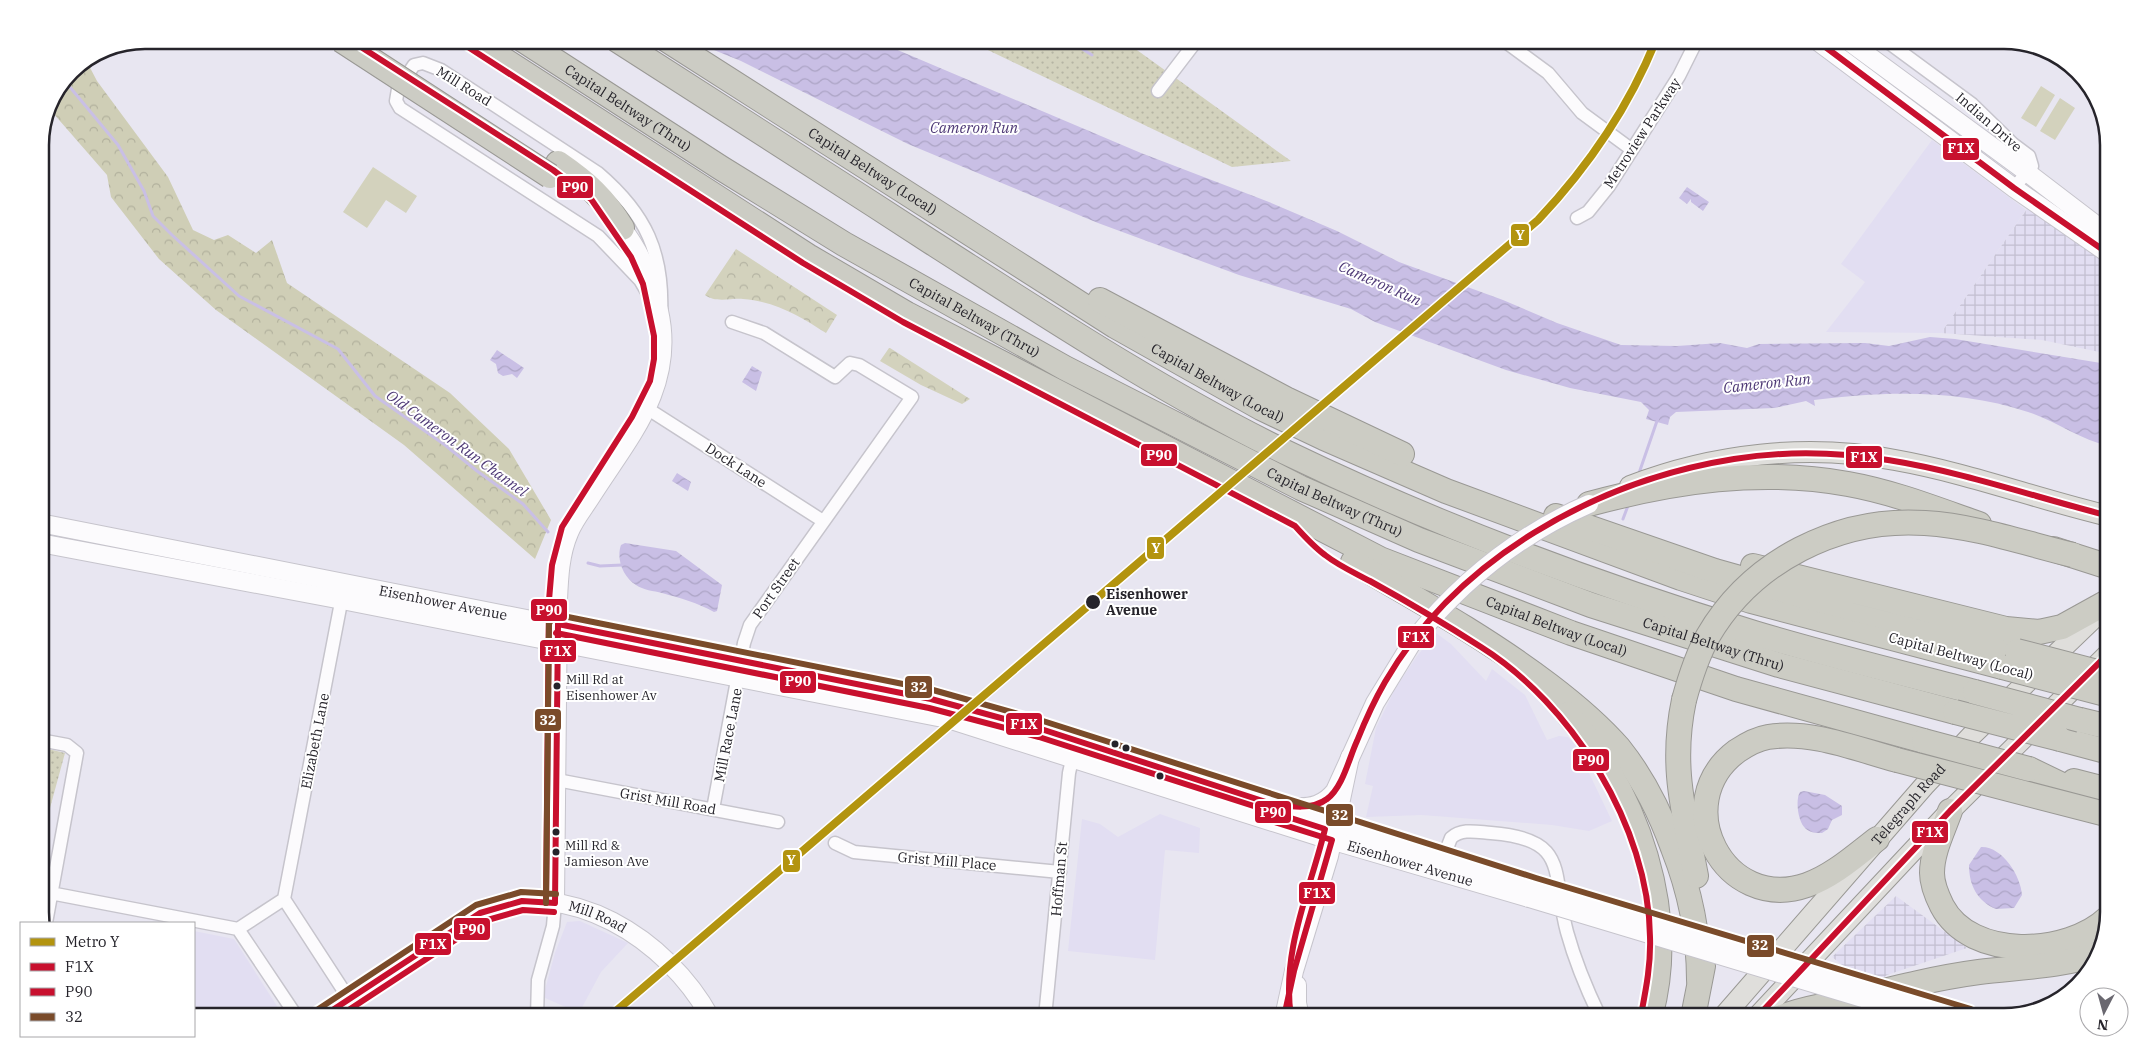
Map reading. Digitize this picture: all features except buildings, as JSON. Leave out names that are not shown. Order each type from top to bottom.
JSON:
[{"type":"highway","points":[[356,49],[554,170],[597,193],[609,207],[622,228]]},
{"type":"highway","points":[[379,49],[554,170]]},
{"type":"highway","name":"Capital Beltway (Local)","points":[[487,49],[800,251],[899,309],[1380,560],[1571,633],[1736,689],[2100,788]]},
{"type":"highway","name":"Capital Beltway (Thru)","points":[[537,49],[722,168],[885,268],[1065,368],[1301,488],[1420,540],[1591,606],[1779,666],[2100,750]]},
{"type":"highway","name":"Capital Beltway (Thru)","points":[[631,49],[1062,326],[1161,385],[1281,450],[1426,515],[1601,582],[1755,633],[2100,725]]},
{"type":"highway","name":"Capital Beltway (Local)","points":[[681,49],[925,207],[1114,326],[1262,408],[1378,462],[1456,494],[1681,578],[1751,600],[2010,659],[2100,686]]},
{"type":"highway","points":[[925,207],[1286,399],[1394,451],[1527,505],[1715,571],[2010,659]]},
{"type":"highway","points":[[1589,504],[1658,488],[1724,478],[1791,477],[1821,480],[1849,484],[1908,500],[2100,564]]},
{"type":"highway","points":[[1527,505],[1647,539],[2006,629],[2039,632],[2062,626],[2100,607]]},
{"type":"highway","points":[[1300,518],[1327,546],[1458,623],[1525,667],[1603,730],[1620,750],[1652,798],[1681,868],[1692,905],[1698,938],[1700,980]]},
{"type":"highway","points":[[1694,1008],[1704,958],[1704,920],[1677,775],[1677,738],[1684,700],[1704,643],[1736,599],[1784,558],[1825,537],[1865,526],[1898,522],[1927,523],[1983,532],[2073,556]]},
{"type":"highway","points":[[1525,667],[1558,701],[1594,748],[1613,779],[1634,824],[1651,879],[1659,926],[1659,970],[1652,1008]]},
{"type":"highway","points":[[1877,839],[1819,880],[1792,889],[1776,890],[1762,888],[1746,882],[1734,874],[1715,852],[1710,841],[1706,817],[1708,790],[1722,764],[1746,745],[1766,737],[1809,737],[2100,813]]},
{"type":"highway","points":[[2029,769],[2087,797],[2100,808]]},
{"type":"highway","points":[[1950,811],[1935,851],[1932,873],[1936,895],[1945,911],[1961,928],[1981,940],[1992,943],[2038,945],[2087,934],[2099,925]]},
{"type":"highway","points":[[1828,1008],[1883,990],[1943,978],[2036,968],[2090,955]]},
{"type":"highway","points":[[1812,1008],[1847,1001]]},
{"type":"main road","points":[[1828,49],[2014,188],[2100,236]]},
{"type":"main road","points":[[1859,49],[2028,173],[2100,235]]},
{"type":"main road","name":"Mill Road","points":[[622,228],[645,266],[661,316],[663,360],[658,384],[648,408],[570,531],[561,566],[558,624],[555,903],[598,915],[628,930],[674,967],[705,1008]]},
{"type":"main road","points":[[1269,803],[1302,807],[1321,804],[1335,791],[1386,681],[1413,641],[1446,602],[1497,556],[1547,524],[1589,504],[1662,474],[1731,458],[1799,453],[1844,454],[1896,460],[1990,483],[2100,514]]},
{"type":"main road","name":"Eisenhower Avenue","points":[[49,525],[931,699],[1076,741],[1269,803],[1444,856],[1531,892],[1898,1008]]},
{"type":"main road","name":"Eisenhower Avenue","points":[[49,545],[948,719],[1332,840],[1531,892],[1937,1008]]},
{"type":"main road","name":"Telegraph Road","points":[[1731,1008],[1877,839],[1973,734],[2100,611]]},
{"type":"main road","points":[[1765,1008],[1950,811],[2100,662]]},
{"type":"main road","points":[[1286,1008],[1299,954],[1332,840],[1350,757]]},
{"type":"main road","points":[[336,1008],[471,918],[506,904],[522,901],[555,903]]},
{"type":"main road","points":[[1299,954],[1297,993],[1299,1008]]},
{"type":"street","points":[[1158,91],[1190,49]]},
{"type":"street","points":[[1515,49],[1548,73],[1582,113],[1632,149]]},
{"type":"street","name":"Metroview Parkway","points":[[1577,218],[1588,212],[1609,186],[1679,76],[1692,49]]},
{"type":"street","name":"Indian Drive","points":[[1901,49],[1972,104],[2013,144],[2029,156],[2032,166],[2028,173]]},
{"type":"street","name":"Mill Road","points":[[423,64],[441,70],[598,173],[618,190],[639,219],[655,251],[661,280],[661,316],[640,280],[598,236],[400,108],[395,96],[414,65],[423,64]]},
{"type":"street","points":[[2014,188],[2028,173]]},
{"type":"street","name":"Port Street","points":[[732,322],[764,333],[835,377],[850,363],[859,365],[912,397],[750,625],[741,660]]},
{"type":"street","name":"Dock Lane","points":[[648,408],[824,521]]},
{"type":"street","name":"Elizabeth Lane","points":[[284,899],[345,582]]},
{"type":"street","name":"Mill Race Lane","points":[[713,809],[741,660]]},
{"type":"street","name":"Hoffman St","points":[[1046,1008],[1072,758],[1076,741]]},
{"type":"street","points":[[49,742],[67,745],[77,753],[49,879]]},
{"type":"street","name":"Grist Mill Road","points":[[557,780],[778,822]]},
{"type":"street","points":[[1444,856],[1451,838],[1464,831],[1517,835],[1535,842],[1546,851],[1554,863],[1558,874],[1566,931],[1596,1008]]},
{"type":"street","name":"Grist Mill Place","points":[[835,843],[854,852],[1060,872]]},
{"type":"street","points":[[49,894],[238,929],[284,899],[349,999]]},
{"type":"street","points":[[536,1008],[538,980],[553,926],[555,903]]},
{"type":"street","points":[[238,929],[291,1008]]},
{"type":"shaded area","points":[[1932,140],[2026,210],[1941,333],[1826,332],[1865,282],[1841,264]]},
{"type":"shaded area","points":[[2029,206],[2100,257],[2100,352],[2042,340],[1941,333]]},
{"type":"shaded area","points":[[1436,633],[1451,644],[1486,681],[1492,669],[1525,695],[1547,740],[1559,736],[1568,737],[1575,744],[1612,821],[1589,831],[1552,825],[1422,815],[1366,817],[1373,786],[1365,784],[1376,728],[1395,689],[1417,656]]},
{"type":"shaded area","points":[[1160,814],[1200,828],[1199,853],[1165,850],[1155,960],[1068,951],[1082,819],[1100,824],[1118,837]]},
{"type":"shaded area","points":[[1896,896],[1967,948],[1887,975],[1870,987],[1832,957]]},
{"type":"shaded area","points":[[580,921],[628,943],[601,972],[582,1008],[568,1008],[543,997],[555,953],[567,922]]},
{"type":"shaded area","points":[[195,931],[234,939],[278,1008],[195,1008]]},
{"type":"green space","points":[[986,49],[1135,49],[1291,161],[1232,167]]},
{"type":"green space","points":[[89,66],[97,81],[168,177],[193,230],[214,240],[228,235],[256,253],[272,240],[287,283],[450,393],[509,449],[551,520],[535,559],[404,445],[216,310],[159,259],[111,197],[107,175],[54,114],[69,86]]},
{"type":"green space","points":[[2041,86],[2055,95],[2036,127],[2021,118]]},
{"type":"green space","points":[[2060,98],[2075,108],[2055,140],[2040,131]]},
{"type":"green space","points":[[373,167],[417,196],[406,213],[386,200],[367,228],[343,212]]},
{"type":"green space","points":[[736,249],[837,315],[826,333],[796,315],[776,306],[754,300],[718,300],[705,295]]},
{"type":"green space","points":[[889,348],[970,399],[962,404],[921,385],[880,361]]},
{"type":"green space","points":[[49,749],[65,753],[49,808]]},
{"type":"water","name":"Cameron Run","points":[[711,49],[895,49],[1141,153],[1269,202],[1337,231],[1399,262],[1503,300],[1557,323],[1621,345],[1677,346],[1720,343],[1747,348],[1759,344],[1865,343],[1889,346],[1930,337],[1955,339],[2100,363],[2100,444],[2028,412],[1976,399],[1922,394],[1867,395],[1814,400],[1815,406],[1806,401],[1774,408],[1676,412],[1670,417],[1668,425],[1646,419],[1649,410],[1641,402],[1570,388],[1506,370],[1375,322],[1351,309],[1239,275],[1098,223],[908,144],[741,61]]},
{"type":"water","points":[[1687,187],[1709,202],[1703,211],[1691,202],[1691,199],[1687,204],[1679,198]]},
{"type":"water","points":[[497,350],[524,368],[517,378],[512,374],[503,376],[498,373],[496,364],[490,360]]},
{"type":"water","points":[[752,366],[762,372],[756,391],[742,382]]},
{"type":"water","points":[[677,473],[691,482],[688,491],[672,481]]},
{"type":"water","points":[[625,543],[676,551],[722,585],[717,611],[714,612],[689,601],[639,587],[631,582],[624,573],[619,556],[621,545]]},
{"type":"water","points":[[1800,792],[1825,795],[1842,806],[1842,815],[1832,820],[1828,829],[1822,833],[1808,830],[1801,822],[1798,811],[1798,796]]},
{"type":"water","points":[[1981,847],[1996,851],[2014,871],[2021,887],[2022,895],[2014,908],[1996,909],[1989,906],[1975,891],[1969,872],[1969,865]]},
{"type":"waterway","points":[[1082,49],[1092,55]]},
{"type":"waterway","name":"Old Cameron Run Channel","points":[[69,86],[118,145],[144,191],[153,216],[172,235],[239,296],[338,349],[375,396],[445,445],[523,504],[548,532]]},
{"type":"waterway","points":[[1638,476],[1658,418]]},
{"type":"waterway","points":[[1623,519],[1629,503]]},
{"type":"waterway","points":[[588,563],[600,566],[622,565]]},
{"type":"metro line","name":"Y","points":[[619,1008],[1538,220],[1557,200],[1606,136],[1633,90],[1652,49]]},
{"type":"transit line","name":"P90","points":[[364,49],[553,170],[591,199],[631,257],[643,284],[654,336],[654,359],[650,381],[632,417],[562,527],[552,565],[549,600],[546,903]]},
{"type":"transit line","name":"P90","points":[[471,49],[803,263],[903,322],[1295,526],[1330,559],[1440,622],[1481,647],[1514,671],[1546,701],[1574,735],[1599,772],[1620,812],[1636,853],[1646,895],[1650,937],[1649,967],[1642,1008]]},
{"type":"transit line","name":"F1X","points":[[1828,49],[2014,188],[2100,248]]},
{"type":"transit line","name":"F1X","points":[[555,903],[558,624],[931,699],[1041,729],[1269,803],[1307,806],[1321,803],[1333,794],[1345,772],[1366,719],[1385,682],[1415,638],[1450,598],[1491,563],[1535,532],[1582,507],[1631,486],[1682,470],[1734,459],[1784,454],[1832,454],[1879,459],[1925,467],[2100,514]]},
{"type":"transit line","name":"32","points":[[546,903],[549,624],[552,618],[558,615],[933,690],[1043,721],[1536,878],[1968,1008]]},
{"type":"transit line","name":"P90","points":[[556,633],[929,708],[1039,737],[1325,829],[1293,945],[1290,968],[1290,1008]]},
{"type":"transit line","name":"F1X","points":[[1765,1008],[1950,811],[2100,662]]},
{"type":"transit line","name":"F1X","points":[[1262,818],[1332,840],[1294,971],[1286,1008]]},
{"type":"transit line","name":"32","points":[[320,1008],[476,905],[521,892],[556,894]]},
{"type":"transit line","name":"F1X","points":[[336,1008],[480,913],[522,901],[555,903]]},
{"type":"transit line","name":"P90","points":[[352,1008],[484,921],[523,910],[554,912]]},
{"type":"place","name":"Eisenhower Avenue","points":[[1093,602]]},
{"type":"place","name":"Mill Rd at Eisenhower Av","points":[[557,686]]},
{"type":"place","name":"Mill Rd & Jamieson Ave","points":[[556,852]]}]
